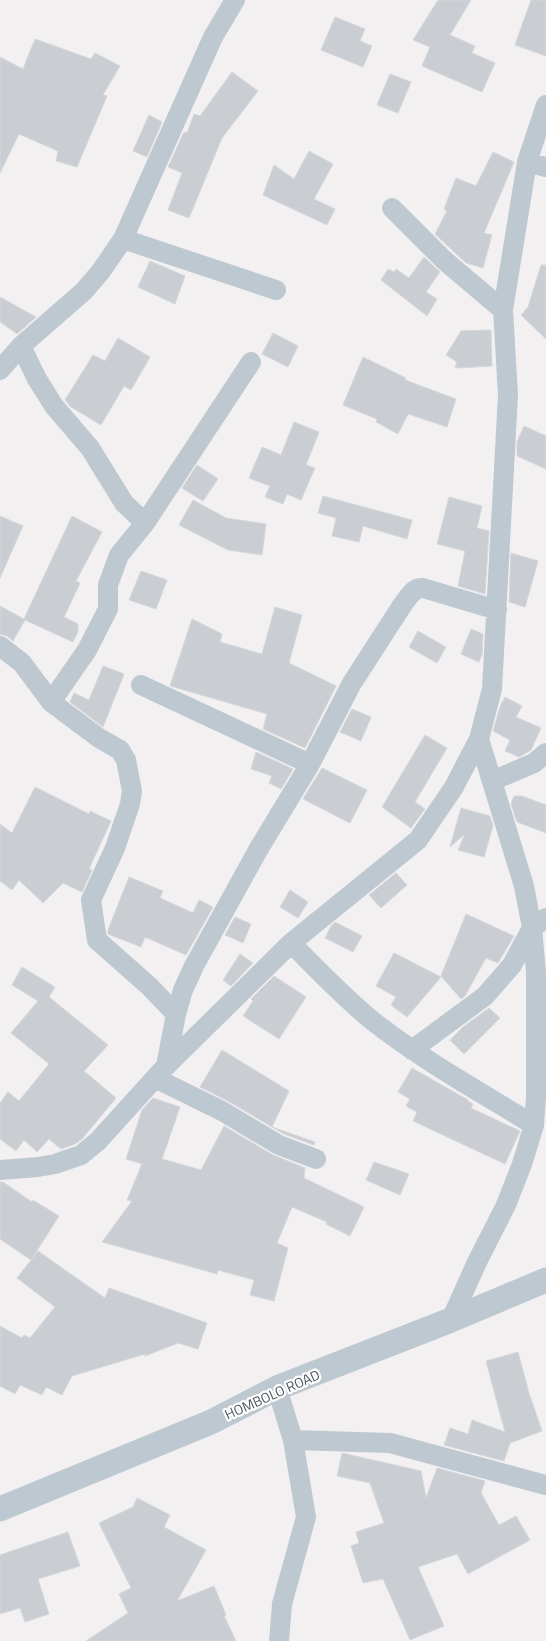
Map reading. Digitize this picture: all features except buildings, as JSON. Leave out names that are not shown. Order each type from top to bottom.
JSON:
[{"type":"street","points":[[0,370],[21,346],[84,291],[101,271],[123,239],[213,37],[235,0]]},
{"type":"street","points":[[0,1170],[38,1168],[55,1164],[81,1154],[98,1141],[160,1072],[292,943],[418,840],[454,787],[479,739],[492,689],[497,610],[508,395],[504,310],[537,164],[546,105]]},
{"type":"street","points":[[392,208],[444,260],[504,310]]},
{"type":"street","points":[[123,239],[276,290]]},
{"type":"street","points":[[21,346],[37,379],[54,406],[90,448],[124,503],[145,524]]},
{"type":"street","points":[[51,702],[87,650],[108,609],[108,585],[119,555],[145,524],[250,362]]},
{"type":"street","points":[[160,1072],[183,990],[194,966],[258,850],[310,764],[352,683],[386,628],[412,592],[418,588],[423,588],[497,610]]},
{"type":"street","points":[[0,646],[22,663],[51,702],[99,738],[120,750],[126,760],[132,791],[130,804],[114,848],[91,900],[97,940],[149,986],[176,1014]]},
{"type":"street","points":[[141,685],[310,764]]},
{"type":"street","points":[[451,1320],[477,1262],[506,1205],[522,1164],[534,1125],[536,1098],[536,972],[539,923],[524,886],[479,739]]},
{"type":"street","points":[[492,781],[534,763],[546,753]]},
{"type":"street","points":[[412,1050],[485,996],[512,965],[539,923]]},
{"type":"street","points":[[292,943],[337,990],[373,1021],[412,1050],[534,1125]]},
{"type":"street","points":[[160,1072],[279,1145],[316,1159]]},
{"type":"street","name":"HOMBOLO ROAD","points":[[0,1509],[211,1422],[277,1388],[451,1320],[546,1280]]},
{"type":"street","points":[[277,1388],[293,1440],[306,1518],[283,1597],[279,1641]]},
{"type":"street","points":[[293,1440],[390,1443],[546,1485]]}]
